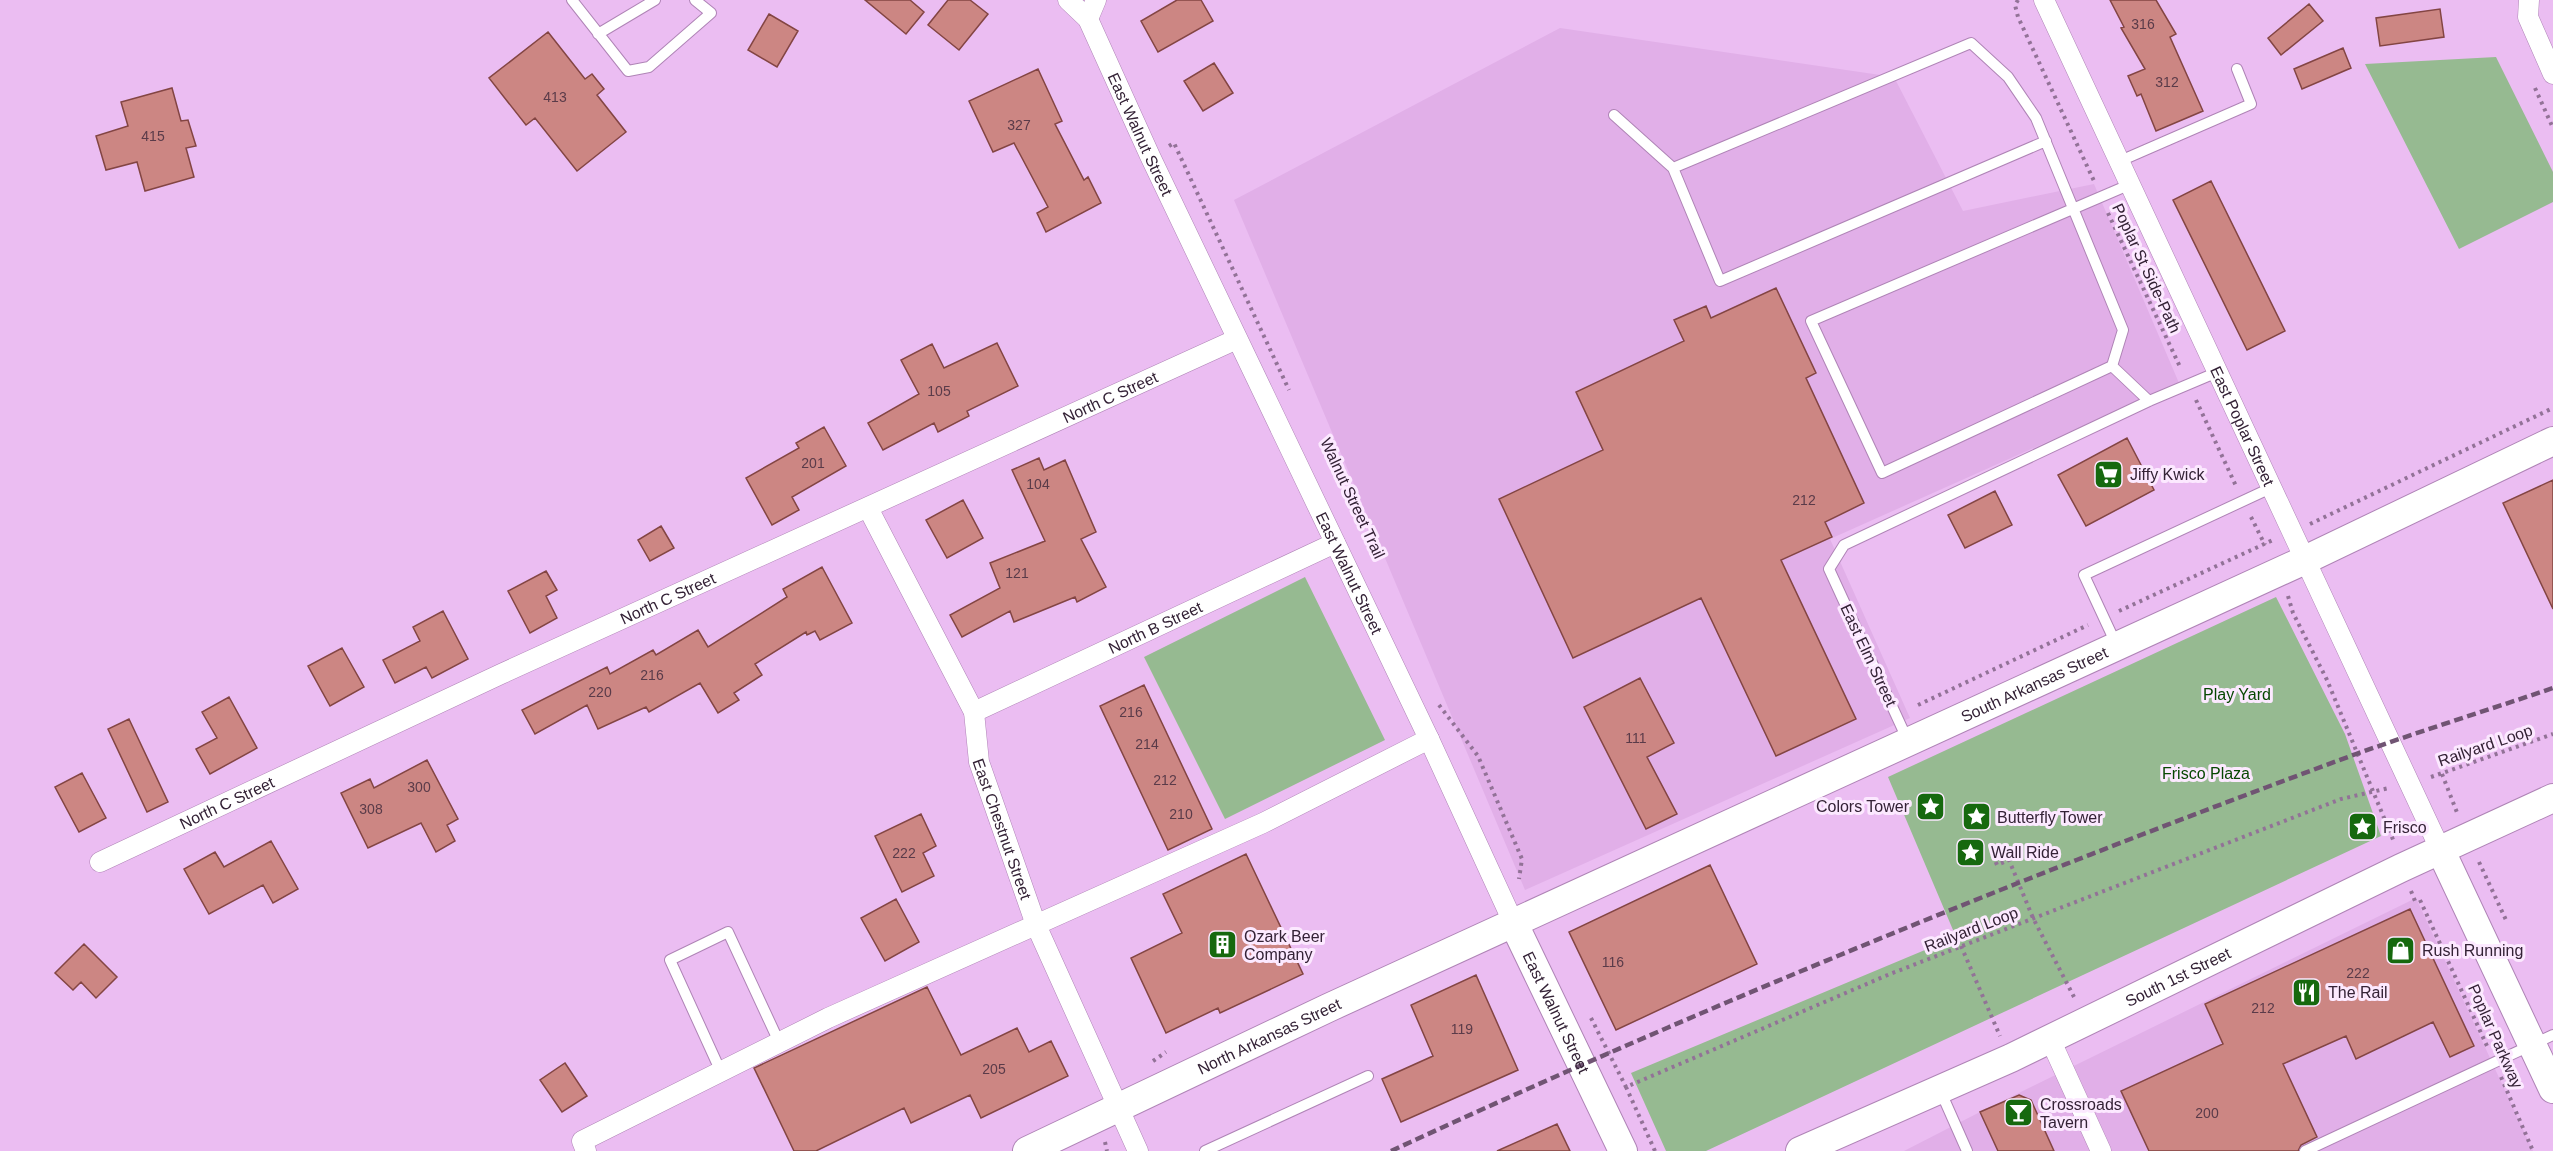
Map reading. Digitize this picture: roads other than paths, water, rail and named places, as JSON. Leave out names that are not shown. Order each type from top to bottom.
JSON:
[{"type":"street","name":"East Walnut Street","points":[[1068,0],[1088,19],[1150,156],[1623,1151]]},
{"type":"street","points":[[1088,19],[1096,0]]},
{"type":"street","name":"East Poplar Street","points":[[2044,0],[2220,371],[2441,851]]},
{"type":"street","points":[[2529,0],[2528,17],[2553,74]]},
{"type":"street","name":"North C Street","points":[[100,862],[501,674],[1238,339]]},
{"type":"street","name":"South Arkansas Street","points":[[1514,924],[2307,559],[2553,441]]},
{"type":"street","name":"East Chestnut Street","points":[[868,508],[974,712],[979,762],[1036,925],[1138,1151]]},
{"type":"street","name":"North B Street","points":[[974,712],[1335,543]]},
{"type":"street","points":[[584,1146],[779,1042],[1263,823],[1429,739]]},
{"type":"street","name":"South 1st Street","points":[[1800,1151],[2050,1039],[2553,798]]},
{"type":"street","points":[[2441,851],[2543,1040],[2553,1089]]},
{"type":"street","name":"North Arkansas Street","points":[[1027,1151],[1328,1008],[1514,924]]},
{"type":"street","points":[[2050,1039],[2101,1151]]},
{"type":"lane","points":[[572,0],[628,71],[649,67],[711,13],[695,0]]},
{"type":"lane","points":[[598,34],[655,0]]},
{"type":"lane","points":[[1672,168],[1971,44],[2008,77],[2036,118],[2046,141],[2073,209],[2123,330],[2112,366],[1882,474],[1811,321],[2073,209],[2131,184]]},
{"type":"lane","points":[[2120,160],[2251,104],[2237,69]]},
{"type":"lane","points":[[1614,115],[1672,168],[1720,281],[2046,141]]},
{"type":"lane","points":[[2112,366],[2149,401],[2220,371]]},
{"type":"lane","name":"East Elm Street","points":[[1908,741],[1829,569],[1844,545],[2149,401]]},
{"type":"lane","points":[[2117,646],[2084,575],[2273,487]]},
{"type":"lane","points":[[721,1072],[670,960],[728,932],[779,1042]]},
{"type":"lane","points":[[2306,1151],[2543,1040]]},
{"type":"lane","points":[[1205,1151],[1368,1076]]},
{"type":"lane","points":[[1940,1090],[1967,1151]]},
{"type":"railway","points":[[1391,1151],[1629,1044],[1991,894],[2356,754],[2553,688]]},
{"type":"place","name":"Jiffy Kwick","points":[[2109,474]]},
{"type":"place","name":"Colors Tower","points":[[1930,806]]},
{"type":"place","name":"Butterfly Tower","points":[[1976,817]]},
{"type":"place","name":"Frisco","points":[[2362,827]]},
{"type":"place","name":"Wall Ride","points":[[1970,852]]},
{"type":"place","name":"Ozark Beer Company","points":[[1223,945]]},
{"type":"place","name":"Rush Running","points":[[2401,950]]},
{"type":"place","name":"The Rail","points":[[2307,992]]},
{"type":"place","name":"Crossroads Tavern","points":[[2019,1113]]},
{"type":"park label","name":"Play Yard","points":[[2237,694]]},
{"type":"park label","name":"Frisco Plaza","points":[[2206,773]]}]
